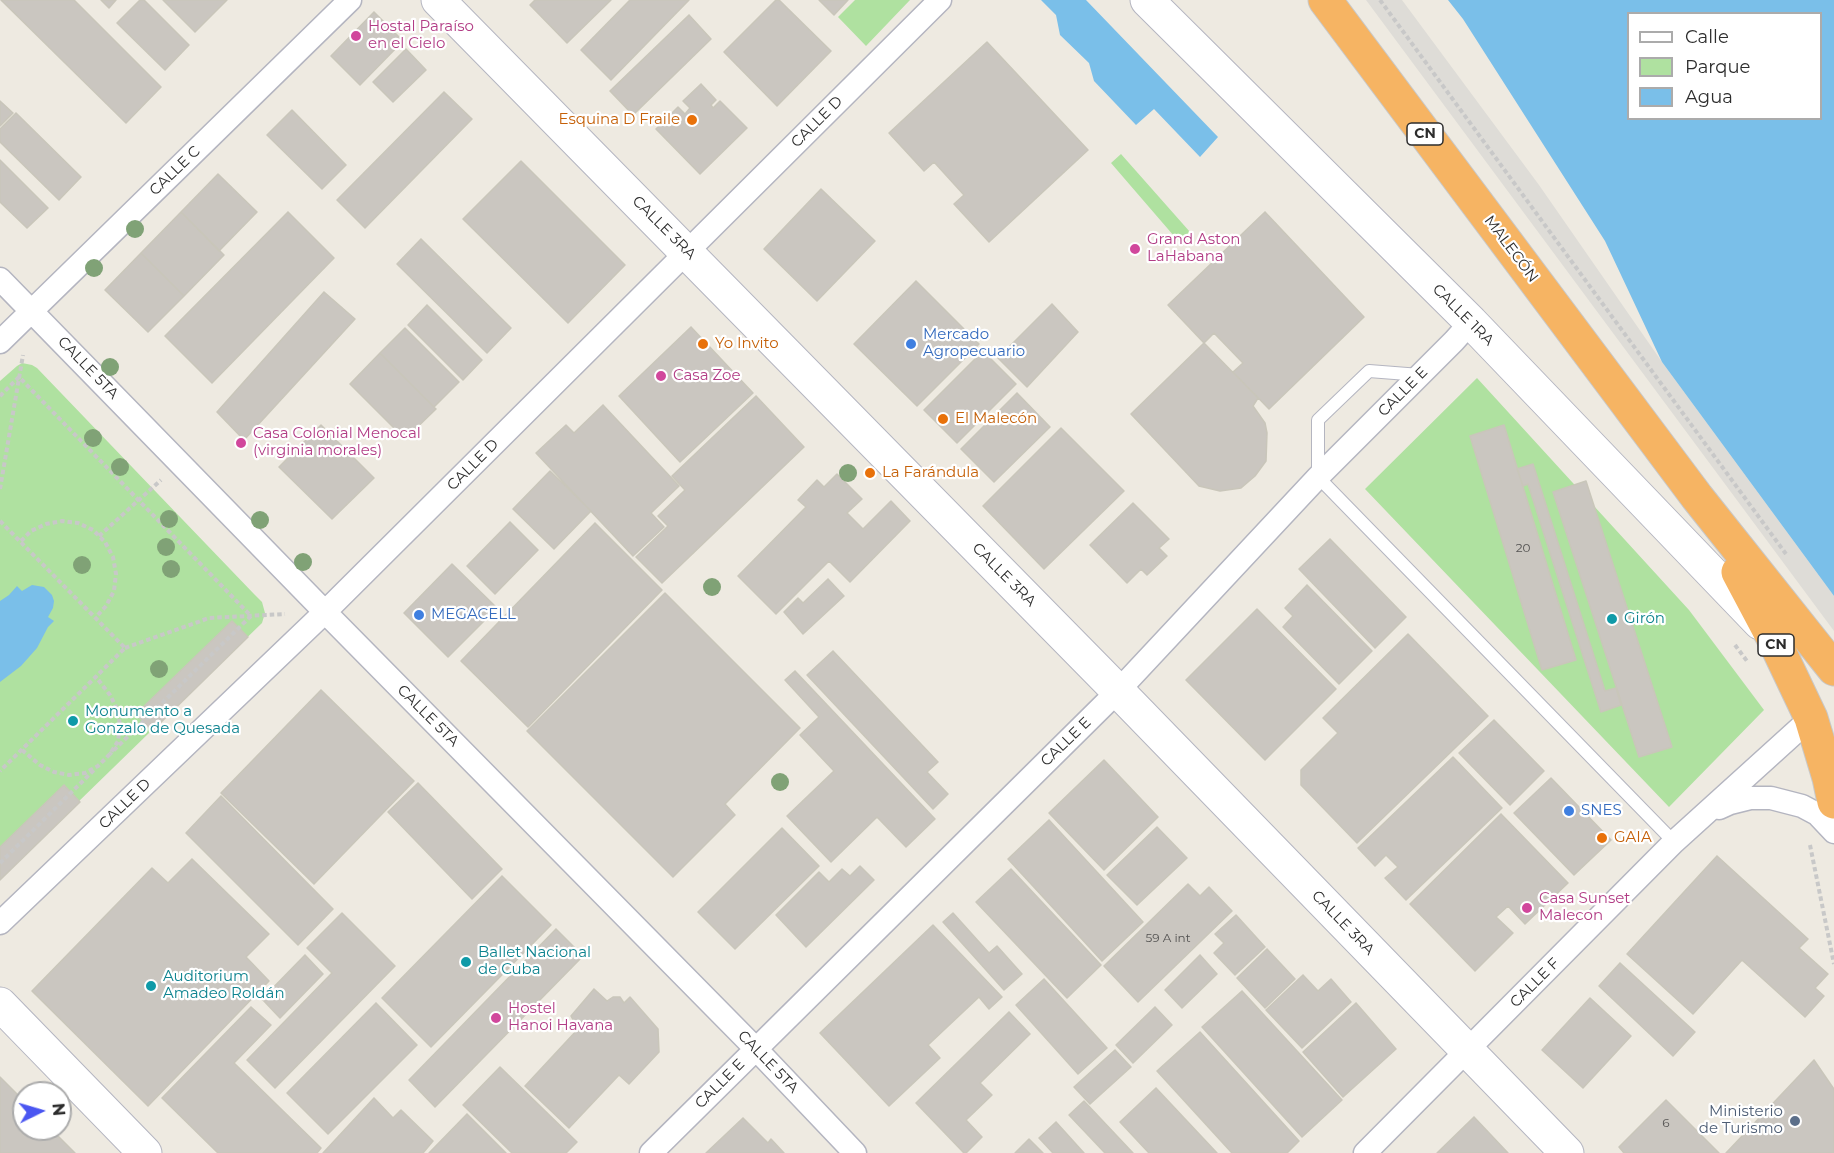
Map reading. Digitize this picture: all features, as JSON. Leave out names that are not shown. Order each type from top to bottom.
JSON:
[{"type":"highway","name":"MALECÓN","points":[[1325,0],[1697,497],[1834,669]]},
{"type":"highway","name":"MALECÓN","points":[[1697,497],[1772,636],[1811,718],[1834,802]]},
{"type":"street","name":"CALLE C","points":[[0,342],[350,0]]},
{"type":"street","name":"CALLE 3RA","points":[[438,0],[1118,691],[1567,1153]]},
{"type":"street","name":"CALLE D","points":[[0,923],[325,612],[940,0]]},
{"type":"street","name":"CALLE 1RA","points":[[1148,0],[1471,322],[1772,636]]},
{"type":"street","name":"CALLE 5TA","points":[[0,279],[756,1049],[855,1153]]},
{"type":"street","name":"CALLE E","points":[[651,1153],[1118,691],[1318,477],[1471,322]]},
{"type":"street","name":"CALLE F","points":[[1365,1153],[1674,843],[1811,718]]},
{"type":"street","name":"CALLE F","points":[[1707,813],[1730,803],[1750,798],[1771,798],[1802,806],[1817,814],[1834,832]]},
{"type":"street","points":[[0,1004],[145,1153]]},
{"type":"lane","points":[[1420,375],[1369,371],[1318,420],[1318,477],[1674,843]]},
{"type":"path","points":[[1380,0],[1791,561]]},
{"type":"path","points":[[0,489],[31,310]]},
{"type":"path","points":[[0,396],[20,377]]},
{"type":"path","points":[[20,377],[251,616]]},
{"type":"path","points":[[99,536],[179,462]]},
{"type":"path","points":[[0,520],[125,648]]},
{"type":"path","points":[[21,541],[31,531],[46,524],[62,521],[78,523],[93,530],[105,542],[113,557],[116,574],[114,591],[106,606],[96,617]]},
{"type":"path","points":[[0,771],[125,648],[209,618],[325,612]]},
{"type":"path","points":[[0,862],[251,616]]},
{"type":"path","points":[[1733,643],[1752,670]]},
{"type":"path","points":[[96,676],[117,709],[120,725],[118,741],[110,754]]},
{"type":"path","points":[[22,750],[40,765],[54,772],[69,775],[85,773],[98,766]]},
{"type":"path","points":[[1802,806],[1834,964]]},
{"type":"green space","points":[[855,0],[910,0],[866,46],[838,17]]},
{"type":"green space","points":[[1121,154],[1190,232],[1180,243],[1111,163]]},
{"type":"green space","points":[[22,363],[37,368],[262,602],[265,613],[262,623],[0,878],[0,381]]},
{"type":"green space","points":[[1477,378],[1689,610],[1764,710],[1669,807],[1365,489]]},
{"type":"shaded area","points":[[1366,0],[1402,0],[1539,185],[1662,362],[1834,596],[1834,631]]},
{"type":"water","points":[[1041,0],[1086,0],[1218,137],[1200,157],[1154,109],[1136,125],[1094,81],[1089,63],[1060,35],[1056,15]]},
{"type":"water","points":[[1448,0],[1834,0],[1834,596],[1662,362],[1605,241],[1463,19]]},
{"type":"water","points":[[32,585],[44,587],[52,595],[53,608],[48,617],[54,621],[48,627],[37,648],[21,666],[0,682],[0,601],[17,586],[22,591]]},
{"type":"building","points":[[1,0],[74,0],[161,87],[126,123]]},
{"type":"building","points":[[101,0],[116,0],[109,8]]},
{"type":"building","points":[[140,0],[144,0],[189,45],[165,70],[117,23]]},
{"type":"building","points":[[163,0],[227,0],[195,32]]},
{"type":"building","points":[[535,0],[611,0],[567,43],[530,5]]},
{"type":"building","points":[[630,0],[689,0],[611,80],[581,50]]},
{"type":"building","points":[[776,0],[779,0],[831,51],[777,106],[724,52]]},
{"type":"building","points":[[819,0],[848,0],[834,15]]},
{"type":"building","points":[[374,12],[403,41],[360,85],[331,56]]},
{"type":"building","points":[[689,15],[711,39],[633,115],[610,91]]},
{"type":"building","points":[[987,42],[1088,150],[989,242],[954,204],[964,195],[934,162],[924,171],[889,133]]},
{"type":"building","points":[[406,49],[426,70],[393,102],[373,82]]},
{"type":"building","points":[[701,84],[716,100],[711,105],[713,108],[720,101],[747,128],[700,174],[656,129],[678,107],[685,114],[690,108],[683,101]]},
{"type":"building","points":[[444,92],[472,119],[365,228],[337,200]]},
{"type":"building","points":[[0,101],[13,113],[0,126]]},
{"type":"building","points":[[292,110],[346,165],[322,189],[267,135]]},
{"type":"building","points":[[16,113],[81,177],[59,200],[0,142],[0,129]]},
{"type":"building","points":[[0,160],[48,208],[27,228],[0,202]]},
{"type":"building","points":[[521,161],[625,265],[568,323],[463,219]]},
{"type":"building","points":[[218,174],[257,212],[219,251],[181,212]]},
{"type":"building","points":[[821,189],[875,241],[817,301],[764,249]]},
{"type":"building","points":[[181,212],[224,255],[184,296],[141,253]]},
{"type":"building","points":[[288,212],[334,258],[212,383],[165,336]]},
{"type":"building","points":[[1265,212],[1364,317],[1269,409],[1233,372],[1243,363],[1214,333],[1204,343],[1168,305]]},
{"type":"building","points":[[421,239],[511,328],[487,353],[397,264]]},
{"type":"building","points":[[141,253],[184,296],[148,332],[105,290]]},
{"type":"building","points":[[916,281],[979,344],[917,406],[854,344]]},
{"type":"building","points":[[324,292],[355,319],[244,440],[217,412]]},
{"type":"building","points":[[1052,304],[1078,332],[1027,387],[998,358]]},
{"type":"building","points":[[427,305],[482,360],[463,380],[408,325]]},
{"type":"building","points":[[691,327],[753,393],[680,462],[619,396]]},
{"type":"building","points":[[405,328],[459,382],[434,407],[380,353]]},
{"type":"building","points":[[1204,343],[1258,398],[1253,406],[1265,423],[1266,461],[1255,476],[1241,488],[1220,491],[1199,486],[1131,414]]},
{"type":"building","points":[[983,351],[1016,384],[957,443],[924,410]]},
{"type":"building","points":[[380,353],[436,409],[405,439],[350,384]]},
{"type":"building","points":[[1017,393],[1050,427],[994,482],[961,449]]},
{"type":"building","points":[[756,396],[804,447],[662,583],[636,557],[668,526],[658,516],[685,490],[672,476]]},
{"type":"building","points":[[603,405],[679,486],[651,513],[664,527],[633,556],[536,453],[566,425],[574,433]]},
{"type":"building","points":[[321,425],[374,478],[332,519],[279,467]]},
{"type":"building","points":[[1504,425],[1576,660],[1542,670],[1470,436]]},
{"type":"building","points":[[1061,428],[1124,491],[1044,569],[983,506]]},
{"type":"building","points":[[1533,464],[1605,691],[1616,688],[1621,705],[1601,712],[1528,484],[1523,486],[1517,469]]},
{"type":"building","points":[[550,471],[591,511],[554,549],[513,509]]},
{"type":"building","points":[[837,474],[862,499],[847,513],[863,529],[891,501],[910,521],[850,582],[829,561],[776,614],[738,576],[806,507],[798,500],[817,480],[824,487]]},
{"type":"building","name":"Girón","points":[[1586,481],[1672,747],[1639,757],[1553,492]]},
{"type":"building","points":[[1133,503],[1169,539],[1159,548],[1167,556],[1147,575],[1141,569],[1127,583],[1090,545]]},
{"type":"building","points":[[510,522],[538,550],[495,594],[467,566]]},
{"type":"building","points":[[595,523],[662,590],[528,727],[461,661]]},
{"type":"building","points":[[1330,539],[1406,617],[1375,648],[1299,569]]},
{"type":"building","points":[[452,564],[497,608],[448,657],[404,613]]},
{"type":"building","points":[[828,579],[844,596],[803,634],[784,612],[798,598],[803,603]]},
{"type":"building","points":[[1307,585],[1372,651],[1339,684],[1283,627],[1293,616],[1285,608]]},
{"type":"building","points":[[665,593],[800,728],[725,804],[735,815],[673,877],[527,731]]},
{"type":"building","points":[[1257,609],[1336,689],[1265,760],[1186,680]]},
{"type":"building","points":[[232,621],[248,637],[152,731],[136,714]]},
{"type":"building","points":[[1408,634],[1488,716],[1357,843],[1301,785],[1301,770],[1338,733],[1323,718]]},
{"type":"building","points":[[833,651],[938,762],[927,772],[948,794],[933,809],[807,675]]},
{"type":"building","points":[[795,671],[935,819],[906,847],[877,817],[831,862],[787,816],[834,771],[800,735],[819,717],[785,680]]},
{"type":"building","points":[[321,690],[414,781],[314,884],[221,793]]},
{"type":"building","points":[[1494,720],[1544,771],[1510,805],[1459,753]]},
{"type":"building","points":[[1453,757],[1502,808],[1406,900],[1385,878],[1398,867],[1386,855],[1375,866],[1358,848]]},
{"type":"building","points":[[1104,760],[1158,817],[1104,870],[1049,813]]},
{"type":"building","points":[[1551,778],[1611,840],[1574,875],[1514,813]]},
{"type":"building","points":[[418,783],[502,869],[472,899],[388,812]]},
{"type":"building","points":[[64,785],[80,802],[0,880],[0,847]]},
{"type":"building","points":[[221,796],[333,909],[298,945],[186,833]]},
{"type":"building","points":[[1501,814],[1568,883],[1525,924],[1508,906],[1496,917],[1513,933],[1475,971],[1410,904]]},
{"type":"building","points":[[1049,820],[1143,922],[1102,961],[1008,859]]},
{"type":"building","points":[[1157,827],[1187,858],[1137,905],[1107,875]]},
{"type":"building","points":[[782,828],[819,866],[735,949],[698,912]]},
{"type":"building","points":[[1717,856],[1808,939],[1799,948],[1828,974],[1815,988],[1824,996],[1805,1017],[1742,960],[1693,1014],[1627,954]]},
{"type":"building","name":"Auditorium Amadeo Roldán","points":[[192,859],[269,934],[246,957],[269,981],[148,1106],[32,991],[152,868],[168,883]]},
{"type":"building","points":[[860,866],[874,880],[806,947],[776,915],[819,872],[829,882],[842,869],[850,876]]},
{"type":"building","points":[[1011,869],[1101,965],[1067,998],[976,902]]},
{"type":"building","name":"Ballet Nacional de Cuba","points":[[502,876],[551,925],[431,1047],[382,998]]},
{"type":"building","points":[[1188,884],[1200,896],[1209,887],[1232,911],[1138,1002],[1104,966]]},
{"type":"building","points":[[342,913],[395,966],[275,1088],[247,1060],[332,973],[307,948]]},
{"type":"building","points":[[953,913],[989,953],[997,946],[1022,974],[1004,990],[943,922]]},
{"type":"building","points":[[1236,915],[1265,947],[1235,975],[1214,953],[1224,943],[1215,934]]},
{"type":"building","points":[[933,925],[1002,997],[989,1009],[979,997],[928,1045],[940,1058],[889,1106],[820,1033]]},
{"type":"building","name":"Hostel Hanoi Havana","points":[[556,929],[583,956],[435,1107],[409,1080]]},
{"type":"building","points":[[1267,949],[1295,979],[1265,1008],[1237,978]]},
{"type":"building","points":[[305,955],[323,974],[280,1018],[262,999]]},
{"type":"building","points":[[1200,955],[1217,974],[1182,1008],[1165,990]]},
{"type":"building","points":[[1620,963],[1695,1032],[1673,1056],[1599,986]]},
{"type":"building","points":[[1303,975],[1318,991],[1331,979],[1351,1002],[1302,1048],[1266,1010]]},
{"type":"building","points":[[1044,979],[1107,1048],[1078,1074],[1016,1005]]},
{"type":"building","points":[[594,989],[607,1001],[613,997],[620,997],[624,1003],[630,997],[658,1029],[659,1052],[629,1084],[619,1075],[569,1128],[525,1086],[578,1029],[571,1016]]},
{"type":"building","points":[[1242,991],[1342,1100],[1302,1137],[1202,1027]]},
{"type":"building","points":[[1590,998],[1631,1036],[1583,1088],[1542,1050]]},
{"type":"building","points":[[376,1003],[417,1045],[328,1134],[287,1093]]},
{"type":"building","points":[[1356,1003],[1396,1049],[1343,1097],[1303,1052]]},
{"type":"building","points":[[251,1007],[271,1025],[234,1063],[321,1148],[317,1153],[218,1153],[162,1098]]},
{"type":"building","points":[[1155,1007],[1172,1025],[1133,1063],[1116,1045]]},
{"type":"building","points":[[1009,1012],[1030,1034],[980,1083],[992,1095],[966,1120],[982,1137],[964,1153],[916,1103]]},
{"type":"building","points":[[1200,1032],[1299,1141],[1287,1153],[1232,1153],[1157,1071]]},
{"type":"building","points":[[1115,1050],[1131,1067],[1090,1104],[1074,1087]]},
{"type":"building","name":"Ministerio de Turismo","points":[[1814,1060],[1834,1089],[1834,1153],[1726,1153]]},
{"type":"building","points":[[500,1067],[577,1142],[566,1153],[512,1153],[463,1105]]},
{"type":"building","points":[[0,1077],[12,1089],[12,1141],[63,1141],[75,1153],[0,1153]]},
{"type":"building","points":[[1156,1088],[1217,1153],[1149,1153],[1120,1122]]},
{"type":"building","points":[[374,1098],[393,1118],[401,1110],[433,1141],[423,1153],[323,1153]]},
{"type":"building","name":"Ministerio de Turismo","points":[[1666,1100],[1719,1153],[1624,1153],[1619,1147]]},
{"type":"building","points":[[1084,1101],[1133,1153],[1105,1153],[1069,1115]]},
{"type":"building","points":[[467,1114],[506,1153],[429,1153]]},
{"type":"building","points":[[1474,1117],[1508,1153],[1437,1153]]},
{"type":"building","points":[[743,1118],[768,1143],[771,1139],[784,1153],[706,1153]]},
{"type":"building","points":[[1056,1122],[1084,1153],[1053,1153],[1039,1138]]},
{"type":"building","points":[[1029,1139],[1043,1153],[1015,1153]]},
{"type":"place","name":"Hostal Paraíso en el Cielo","points":[[356,36]]},
{"type":"place","name":"Esquina D Fraile","points":[[692,120]]},
{"type":"place","name":"Grand Aston LaHabana","points":[[1135,249]]},
{"type":"place","name":"Yo Invito","points":[[703,344]]},
{"type":"place","name":"Mercado Agropecuario","points":[[911,344]]},
{"type":"place","name":"Casa Zoe","points":[[661,376]]},
{"type":"place","name":"El Malecón","points":[[943,419]]},
{"type":"place","name":"Casa Colonial Menocal (virginia morales)","points":[[241,443]]},
{"type":"place","name":"La Farándula","points":[[870,473]]},
{"type":"place","name":"MEGACELL","points":[[419,615]]},
{"type":"place","name":"Girón","points":[[1612,619]]},
{"type":"place","name":"Monumento a Gonzalo de Quesada","points":[[73,721]]},
{"type":"place","name":"SNES","points":[[1569,811]]},
{"type":"place","name":"GAIA","points":[[1602,838]]},
{"type":"place","name":"Casa Sunset Malecon","points":[[1527,908]]},
{"type":"place","name":"Ballet Nacional de Cuba","points":[[466,962]]},
{"type":"place","name":"Auditorium Amadeo Roldán","points":[[151,986]]},
{"type":"place","name":"Hostel Hanoi Havana","points":[[496,1018]]},
{"type":"place","name":"Ministerio de Turismo","points":[[1795,1121]]}]
